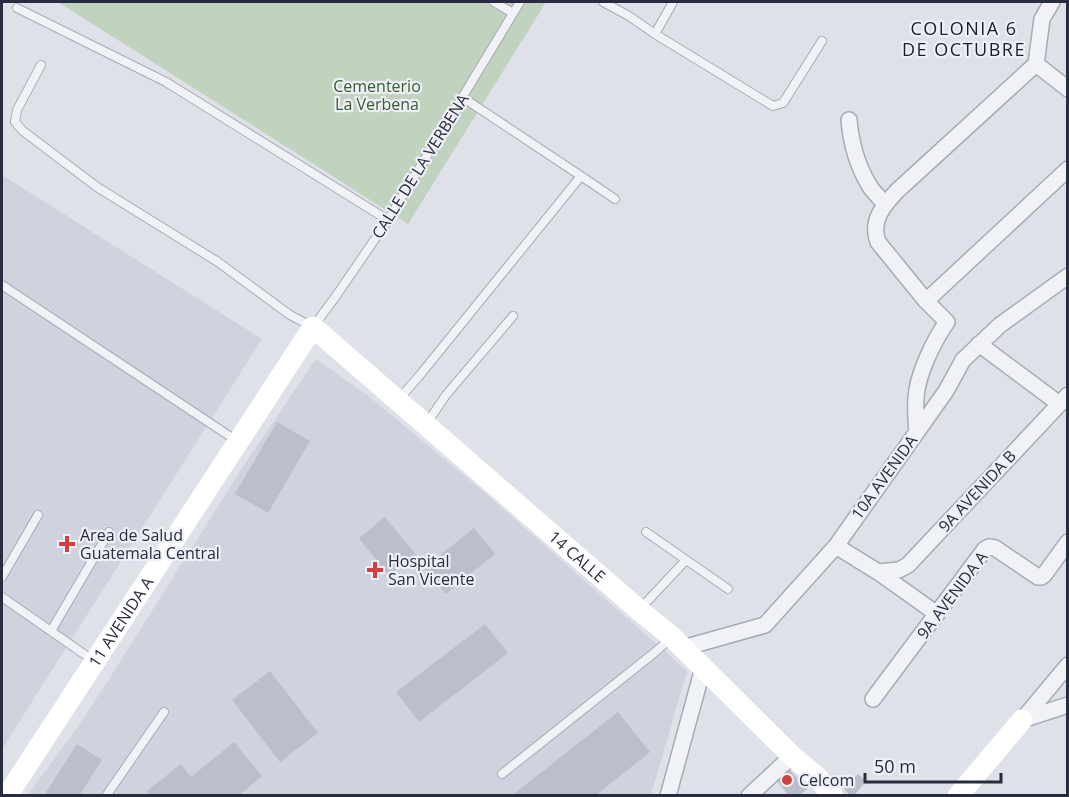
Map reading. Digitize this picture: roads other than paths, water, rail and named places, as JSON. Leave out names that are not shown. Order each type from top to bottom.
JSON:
[{"type":"street","points":[[917,432],[915,396],[924,365],[947,322],[926,301],[878,242],[875,226],[885,204],[897,191],[1036,64],[1042,19],[1052,2]]},
{"type":"street","points":[[1036,64],[1068,89]]},
{"type":"street","points":[[849,120],[853,148],[861,168],[870,187],[885,204]]},
{"type":"street","points":[[926,301],[1068,169]]},
{"type":"street","name":"10A AVENIDA","points":[[677,642],[765,625],[836,546],[946,391],[963,360],[1000,325],[1068,276]]},
{"type":"street","name":"14 CALLE","points":[[314,327],[677,642],[833,795]]},
{"type":"street","name":"11 AVENIDA A","points":[[9,786],[314,327]]},
{"type":"street","points":[[979,344],[1063,399]]},
{"type":"street","name":"9A AVENIDA B","points":[[878,572],[899,570],[908,565],[1063,399]]},
{"type":"street","name":"9A AVENIDA A","points":[[873,699],[985,549],[995,548],[1041,577],[1068,542]]},
{"type":"street","points":[[836,546],[878,572],[937,614]]},
{"type":"street","points":[[958,795],[1068,665]]},
{"type":"street","points":[[668,795],[704,668]]},
{"type":"street","points":[[1022,720],[1068,705]]},
{"type":"street","points":[[749,795],[792,756]]},
{"type":"lane","points":[[494,2],[513,13]]},
{"type":"lane","name":"CALLE DE LA VERBENA","points":[[314,327],[388,220],[520,2]]},
{"type":"lane","points":[[603,2],[773,106],[783,103],[822,41]]},
{"type":"lane","points":[[655,34],[673,2]]},
{"type":"lane","points":[[17,8],[166,82],[388,220]]},
{"type":"lane","points":[[41,64],[17,110],[15,122],[23,130],[97,187],[218,262],[290,315],[314,327]]},
{"type":"lane","points":[[462,97],[615,199]]},
{"type":"lane","points":[[398,400],[581,176]]},
{"type":"lane","points":[[2,285],[238,441]]},
{"type":"lane","points":[[426,424],[446,395],[513,316]]},
{"type":"lane","points":[[2,577],[38,515]]},
{"type":"lane","points":[[51,631],[109,532]]},
{"type":"lane","points":[[646,532],[728,589]]},
{"type":"lane","points":[[639,610],[686,560]]},
{"type":"lane","points":[[2,597],[94,661]]},
{"type":"lane","points":[[502,774],[654,653],[677,642]]},
{"type":"lane","points":[[106,795],[164,712]]},
{"type":"place","name":"Area de Salud Guatemala Central","points":[[67,544]]},
{"type":"place","name":"Hospital San Vicente","points":[[375,570]]},
{"type":"place","name":"Celcom","points":[[787,780]]},
{"type":"district","name":"COLONIA 6 DE OCTUBRE","points":[[964,38]]},
{"type":"park label","name":"Cementerio La Verbena","points":[[377,95]]}]
